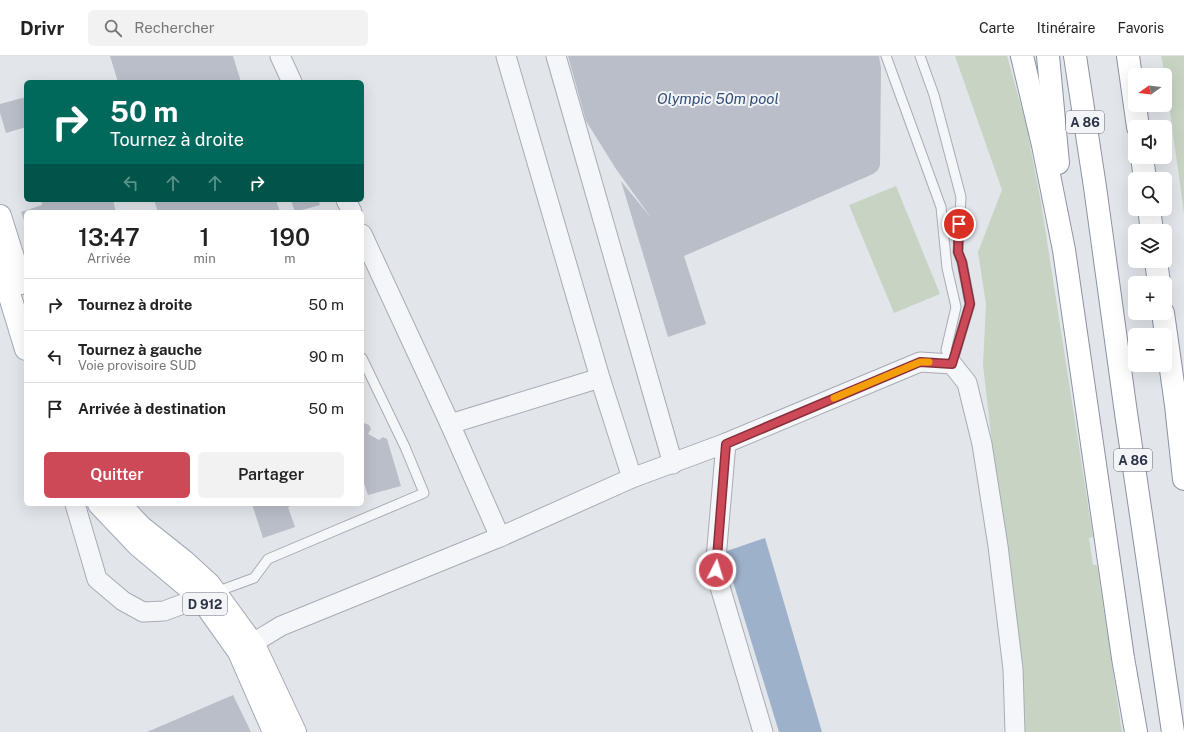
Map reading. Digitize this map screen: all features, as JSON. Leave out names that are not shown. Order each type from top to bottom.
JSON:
[{"type":"main road","points":[[1022,56],[1043,145],[1064,250],[1123,658],[1136,732]]},
{"type":"main road","points":[[1048,56],[1057,143],[1064,250]]},
{"type":"main road","name":"A 86","points":[[1075,56],[1173,732]]},
{"type":"main road","points":[[1128,56],[1137,120]]},
{"type":"main road","points":[[0,216],[24,291]]},
{"type":"main road","points":[[0,264],[24,342]]},
{"type":"main road","points":[[1164,320],[1176,405],[1184,479]]},
{"type":"main road","name":"D 912","points":[[101,506],[138,545],[208,595],[245,648],[274,732]]},
{"type":"main road","name":"D 912","points":[[122,506],[141,527],[185,562],[209,584],[208,595]]},
{"type":"main road","name":"D 912","points":[[245,648],[255,647],[295,732]]},
{"type":"street","points":[[280,56],[291,80]]},
{"type":"street","points":[[506,56],[600,378],[632,478]]},
{"type":"street","points":[[556,56],[673,464]]},
{"type":"street","points":[[364,238],[450,424],[500,537]]},
{"type":"street","points":[[245,648],[281,626],[500,537],[632,478],[726,444],[920,362],[952,364],[968,383],[982,444],[998,546],[1013,669],[1015,732]]},
{"type":"street","points":[[450,424],[600,378]]},
{"type":"street","points":[[726,444],[716,570],[764,732]]},
{"type":"street","points":[[76,506],[97,580],[123,601],[143,612],[164,610],[208,595]]},
{"type":"lane","points":[[886,56],[941,208],[946,268],[956,307],[946,350],[952,364]]},
{"type":"lane","points":[[920,56],[934,95],[961,197],[958,252],[962,262],[970,304],[952,364]]},
{"type":"lane","points":[[208,595],[254,578],[268,559],[424,493],[405,447],[366,376]]},
{"type":"green space","points":[[955,56],[1007,56],[1026,124],[1041,202],[1093,537],[1089,538],[1093,565],[1097,565],[1122,732],[1025,732],[983,365],[986,304],[978,252],[1002,190]]},
{"type":"green space","points":[[1161,56],[1184,56],[1184,213],[1170,112],[1172,112],[1172,68],[1164,68]]},
{"type":"green space","points":[[896,186],[940,294],[894,313],[849,205]]},
{"type":"water","points":[[765,538],[822,732],[779,732],[724,552]]},
{"type":"building","points":[[110,56],[233,56],[240,80],[117,80]]},
{"type":"building","points":[[568,56],[879,56],[881,68],[880,165],[878,170],[873,174],[684,256],[706,324],[668,337],[621,181],[652,219],[616,169],[586,121]]},
{"type":"building","points":[[24,98],[24,128],[6,133],[0,113],[0,104]]},
{"type":"building","points":[[41,202],[114,202],[116,210],[27,210],[42,205]]},
{"type":"building","points":[[155,202],[277,202],[279,210],[157,210]]},
{"type":"building","points":[[292,202],[319,202],[320,205],[302,210],[294,210]]},
{"type":"building","points":[[24,211],[24,220],[21,212]]},
{"type":"building","points":[[364,423],[369,425],[371,429],[368,434],[379,440],[383,437],[387,439],[401,486],[368,495],[364,483]]},
{"type":"building","points":[[253,506],[291,506],[288,507],[295,527],[263,538]]},
{"type":"building","points":[[233,695],[251,732],[147,732]]},
{"type":"slow traffic","points":[[834,398],[920,362],[929,362]]},
{"type":"route","points":[[716,570],[726,444],[920,362],[952,364],[970,304],[962,262],[958,252],[959,224]]},
{"type":"water label","name":"Olympic 50m pool","points":[[718,99]]}]
